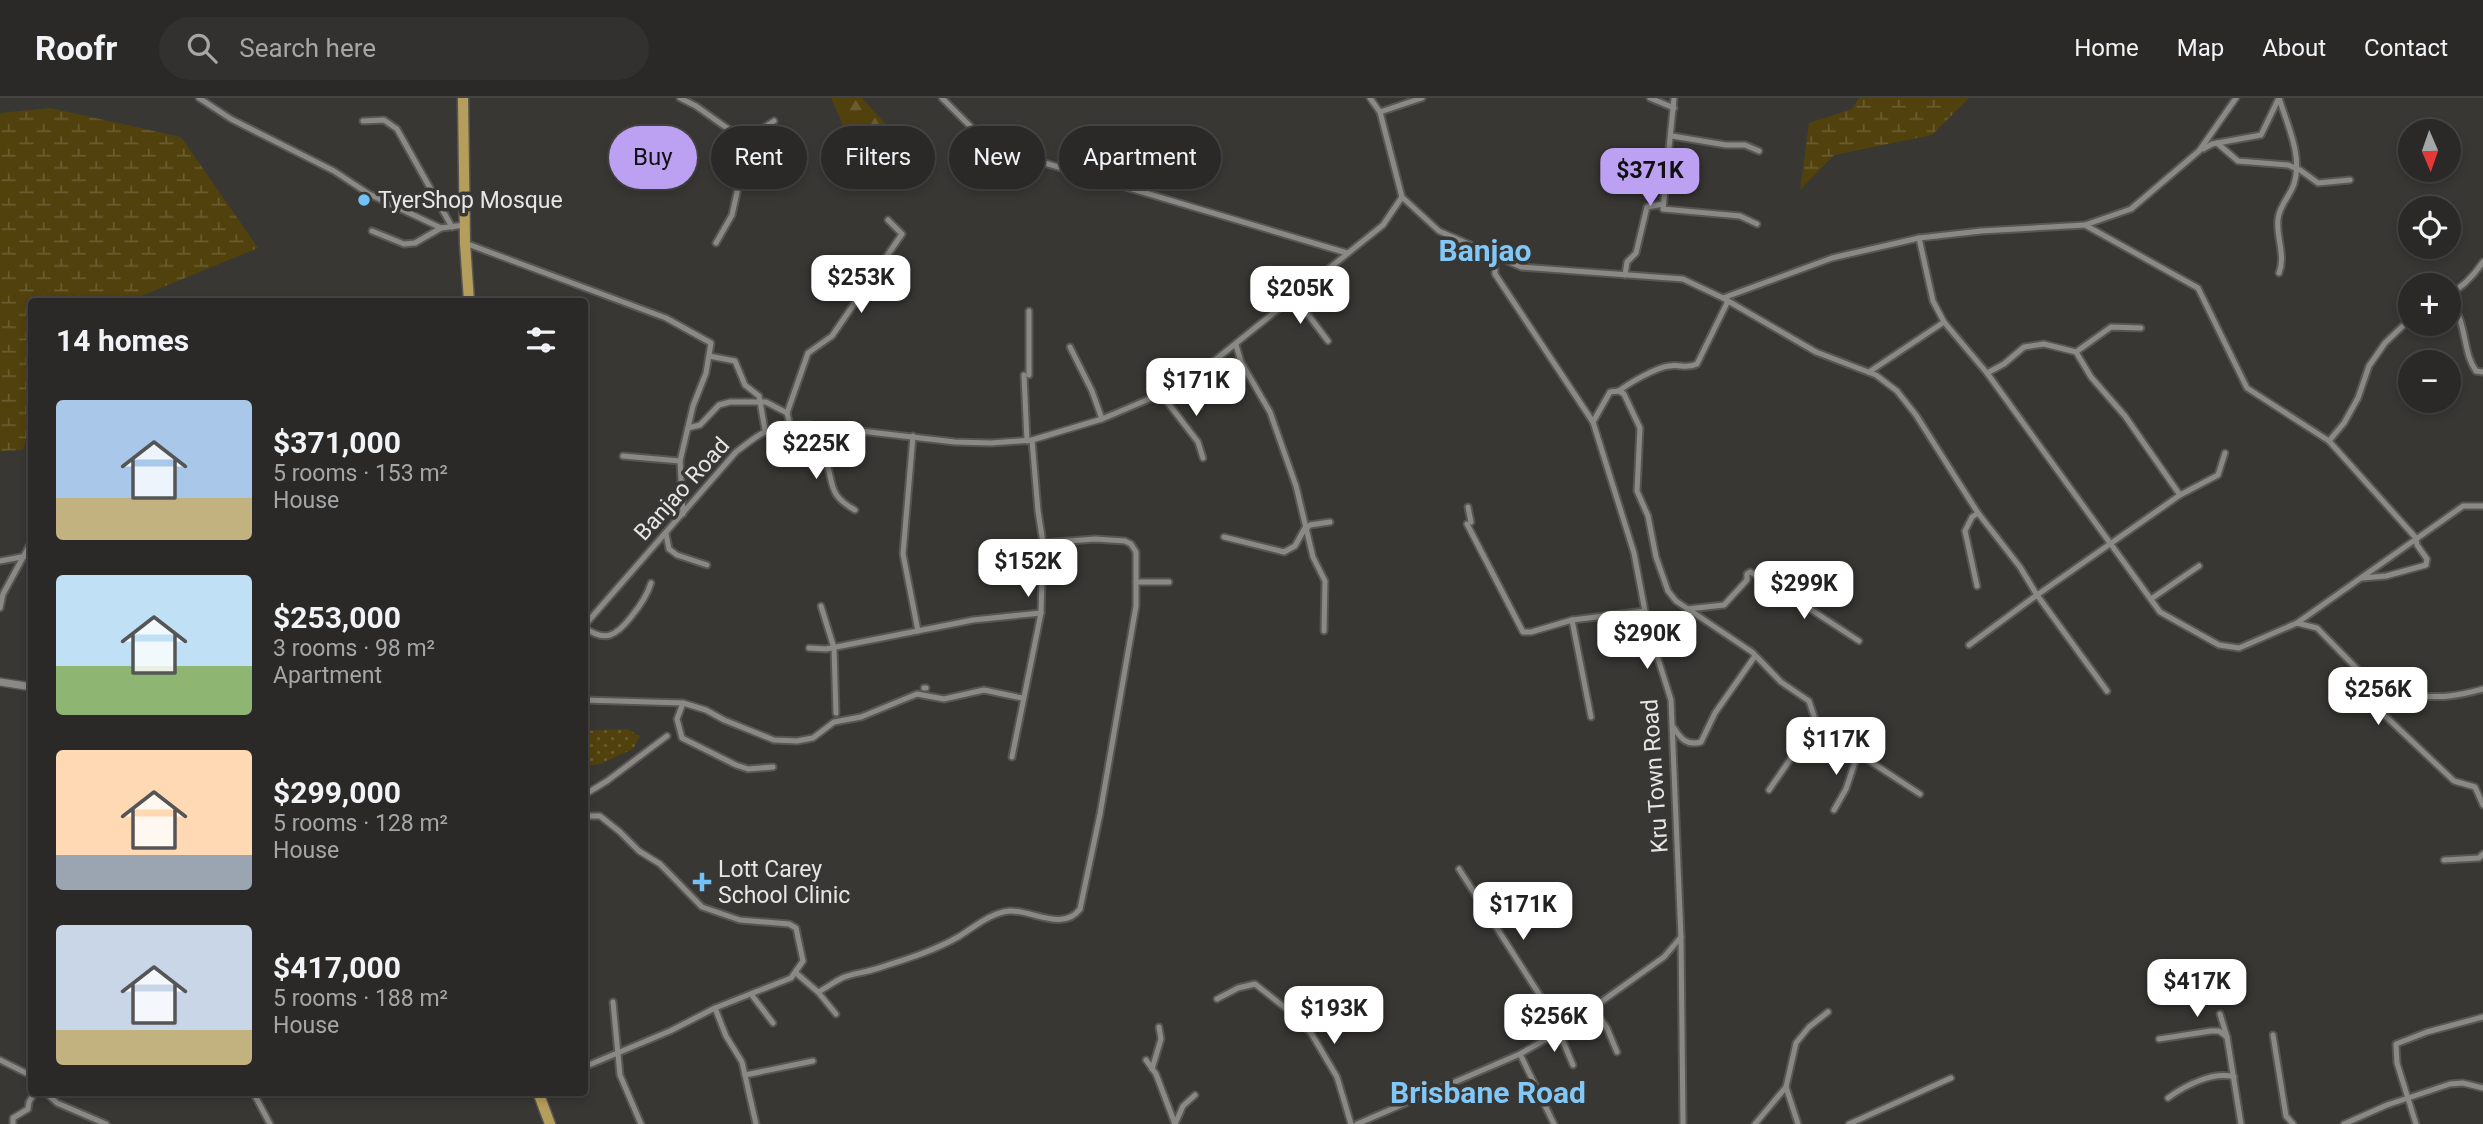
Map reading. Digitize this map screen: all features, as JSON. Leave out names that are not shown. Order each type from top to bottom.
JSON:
[{"type":"highway","points":[[463,98],[465,243],[469,298]]},
{"type":"highway","points":[[540,1096],[550,1124]]},
{"type":"street","points":[[199,98],[231,119],[334,171],[369,194],[441,228]]},
{"type":"street","points":[[680,98],[725,126]]},
{"type":"street","points":[[693,105],[701,98]]},
{"type":"street","points":[[942,98],[991,147],[1348,253]]},
{"type":"street","points":[[1370,98],[1380,112],[1402,197],[1438,231],[1521,267],[1683,279],[1726,299],[1816,352],[1869,372],[1897,391],[1916,415],[1978,513],[2020,567],[2037,595],[2107,691]]},
{"type":"street","points":[[1380,112],[1422,98]]},
{"type":"street","points":[[1650,98],[1674,107]]},
{"type":"street","points":[[1674,98],[1663,209],[1740,216],[1757,224]]},
{"type":"street","points":[[1593,422],[1610,393],[1619,391],[1633,380],[1669,366],[1692,367],[1697,364],[1726,299],[1832,258],[1919,238],[1981,231],[2085,225],[2131,209],[2199,151],[2236,98]]},
{"type":"street","points":[[2199,151],[2217,143],[2261,135],[2279,98]]},
{"type":"street","points":[[2279,98],[2295,147],[2296,168],[2295,183],[2278,215],[2277,226],[2283,262],[2279,273]]},
{"type":"street","points":[[362,121],[384,120],[397,129],[452,227]]},
{"type":"street","points":[[767,126],[774,121]]},
{"type":"street","points":[[1672,136],[1726,145],[1745,145],[1759,150]]},
{"type":"street","points":[[2217,143],[2238,162],[2260,161],[2296,168],[2318,183],[2350,180]]},
{"type":"street","points":[[716,243],[732,215],[738,189]]},
{"type":"street","name":"Banjao Road","points":[[588,622],[736,452],[765,430],[790,425],[810,425],[979,443],[1030,441],[1102,419],[1161,394],[1204,369],[1383,225],[1402,197]]},
{"type":"street","points":[[1625,275],[1627,262],[1636,253],[1647,207],[1663,204]]},
{"type":"street","points":[[790,425],[788,413],[808,352],[832,336],[902,234],[888,220]]},
{"type":"street","points":[[372,231],[404,244],[415,243],[441,228],[465,225]]},
{"type":"street","points":[[2085,225],[2198,288],[2247,388],[2329,441],[2416,538],[2417,545],[2427,559],[2426,565],[2386,576],[2360,578]]},
{"type":"street","points":[[1919,238],[1933,301],[1944,322],[1987,373],[2160,611],[2218,645],[2239,648],[2297,624],[2463,506],[2483,506]]},
{"type":"street","points":[[465,243],[667,318],[711,343],[706,373],[692,406],[680,461],[683,514]]},
{"type":"street","name":"Kru Town Road","points":[[1495,256],[1495,274],[1593,422],[1634,554],[1657,660],[1671,700],[1681,937],[1683,1124]]},
{"type":"street","points":[[2461,286],[2483,262]]},
{"type":"street","points":[[1270,270],[1294,296],[1328,341]]},
{"type":"street","points":[[1012,757],[1041,613],[1043,543],[1030,441],[1027,375],[1029,311]]},
{"type":"street","points":[[2461,316],[2471,364],[2476,371],[2483,372]]},
{"type":"street","points":[[1869,372],[1944,322]]},
{"type":"street","points":[[2076,352],[2110,327],[2141,328]]},
{"type":"street","points":[[2329,441],[2344,424],[2358,398],[2369,366],[2385,343],[2398,331]]},
{"type":"street","points":[[1987,373],[2004,364],[2024,346],[2044,344],[2076,352],[2091,377],[2125,416],[2180,495]]},
{"type":"street","points":[[1236,345],[1241,362],[1270,412],[1296,486],[1312,557],[1325,581],[1324,631]]},
{"type":"street","points":[[1070,347],[1092,391],[1102,419]]},
{"type":"street","points":[[709,356],[735,361],[745,385],[759,396],[765,430]]},
{"type":"street","points":[[1619,391],[1624,394],[1640,428],[1637,491],[1648,516],[1656,556],[1668,591],[1687,609],[1755,656],[1781,681],[1809,701],[1816,722],[1822,730],[1920,794]]},
{"type":"street","points":[[1161,394],[1198,442],[1203,458]]},
{"type":"street","points":[[688,428],[700,425],[719,405],[730,402],[766,401],[788,413]]},
{"type":"street","points":[[810,425],[827,461],[834,493],[843,503],[855,510]]},
{"type":"street","points":[[914,436],[903,554],[918,632]]},
{"type":"street","points":[[1969,645],[2110,542],[2180,495],[2218,475],[2225,453]]},
{"type":"street","points":[[623,456],[680,461]]},
{"type":"street","points":[[1468,507],[1469,523],[1523,632],[1573,620],[1645,611]]},
{"type":"street","points":[[1977,586],[1965,531],[1972,517],[1978,513]]},
{"type":"street","points":[[1224,537],[1284,552],[1295,546],[1310,525],[1331,522]]},
{"type":"street","points":[[666,534],[668,549],[677,555],[707,565]]},
{"type":"street","points":[[818,992],[842,978],[933,949],[956,939],[992,916],[1007,911],[1065,919],[1074,916],[1080,909],[1100,814],[1136,606],[1135,548],[1125,541],[1095,539],[1043,543]]},
{"type":"street","points":[[0,607],[3,594],[28,547]]},
{"type":"street","points":[[0,561],[28,556]]},
{"type":"street","points":[[2151,599],[2199,566]]},
{"type":"street","points":[[1687,609],[1724,605],[1743,586],[1750,572],[1859,641]]},
{"type":"street","points":[[1136,582],[1169,582]]},
{"type":"street","points":[[588,629],[596,635],[607,636],[620,632],[648,595],[651,583]]},
{"type":"street","points":[[821,606],[834,648],[836,713]]},
{"type":"street","points":[[808,648],[834,648],[973,620],[1041,613]]},
{"type":"street","points":[[1573,620],[1591,717]]},
{"type":"street","points":[[2297,624],[2317,628],[2367,679],[2380,711],[2454,780],[2475,788],[2483,805]]},
{"type":"street","points":[[1674,728],[1685,741],[1693,744],[1701,742],[1715,713],[1755,656]]},
{"type":"street","points":[[0,682],[28,686]]},
{"type":"street","points":[[588,700],[683,703],[706,710],[774,740],[797,741],[813,738],[834,723],[861,717],[917,694],[944,699],[984,690],[1022,698]]},
{"type":"street","points":[[2380,711],[2385,703],[2404,697],[2447,697],[2483,690]]},
{"type":"street","points":[[683,703],[677,719],[682,738],[748,769],[773,767]]},
{"type":"street","points":[[1769,790],[1816,722]]},
{"type":"street","points":[[588,793],[667,736]]},
{"type":"street","points":[[1834,810],[1846,789],[1858,753]]},
{"type":"street","points":[[588,816],[600,816],[639,851],[660,864],[702,907],[740,920],[789,923],[796,929],[803,961],[791,978],[715,1008],[588,1066]]},
{"type":"street","points":[[2444,860],[2479,858],[2483,854]]},
{"type":"street","points":[[1459,869],[1561,1031],[1573,1065]]},
{"type":"street","points":[[1357,1124],[1520,1054],[1561,1031],[1664,957],[1681,937]]},
{"type":"street","points":[[796,973],[818,992],[836,1014]]},
{"type":"street","points":[[1217,999],[1238,988],[1255,984],[1288,1010],[1311,1033],[1337,1077],[1351,1124]]},
{"type":"street","points":[[751,995],[774,1023]]},
{"type":"street","points":[[613,1002],[620,1075],[641,1124]]},
{"type":"street","points":[[715,1008],[726,1036],[742,1062],[755,1124]]},
{"type":"street","points":[[1593,1008],[1607,1028],[1618,1052]]},
{"type":"street","points":[[1755,1124],[1786,1087],[1796,1043],[1809,1027],[1828,1012]]},
{"type":"street","points":[[2220,1014],[2228,1037],[2241,1124]]},
{"type":"street","points":[[2416,1124],[2397,1063],[2396,1044],[2427,1032],[2483,1017]]},
{"type":"street","points":[[1310,1021],[1311,1033]]},
{"type":"street","points":[[1152,1069],[1161,1039],[1159,1027]]},
{"type":"street","points":[[2160,1039],[2211,1031],[2219,1031],[2228,1037]]},
{"type":"street","points":[[2273,1035],[2286,1116],[2293,1124]]},
{"type":"street","points":[[1520,1054],[1554,1124]]},
{"type":"street","points":[[0,1060],[28,1074]]},
{"type":"street","points":[[1146,1060],[1175,1124]]},
{"type":"street","points":[[745,1075],[813,1061]]},
{"type":"street","points":[[2168,1098],[2185,1087],[2218,1074],[2234,1077]]},
{"type":"street","points":[[1849,1124],[1951,1079]]},
{"type":"street","points":[[2344,1124],[2408,1097],[2450,1084],[2463,1083],[2483,1088]]},
{"type":"street","points":[[1786,1087],[1798,1124]]},
{"type":"street","points":[[1175,1124],[1183,1106],[1195,1095]]},
{"type":"street","points":[[13,1124],[13,1118],[28,1109],[33,1096]]},
{"type":"street","points":[[49,1096],[57,1103],[106,1124]]},
{"type":"street","points":[[255,1096],[270,1124]]},
{"type":"green space","points":[[831,98],[862,98],[887,126],[843,126]]},
{"type":"green space","points":[[1859,98],[1969,98],[1932,135],[1834,155],[1800,190],[1809,123],[1852,109]]},
{"type":"green space","points":[[50,108],[181,137],[258,248],[136,298],[28,298],[28,432],[23,450],[0,451],[0,113]]},
{"type":"green space","points":[[627,729],[640,736],[633,749],[600,764],[588,766],[588,731]]},
{"type":"place","name":"TyerShop Mosque","points":[[364,200]]},
{"type":"place","name":"Lott Carey School Clinic","points":[[702,882]]},
{"type":"district","name":"Banjao","points":[[1485,250]]},
{"type":"district","name":"Brisbane Road","points":[[1488,1092]]}]
